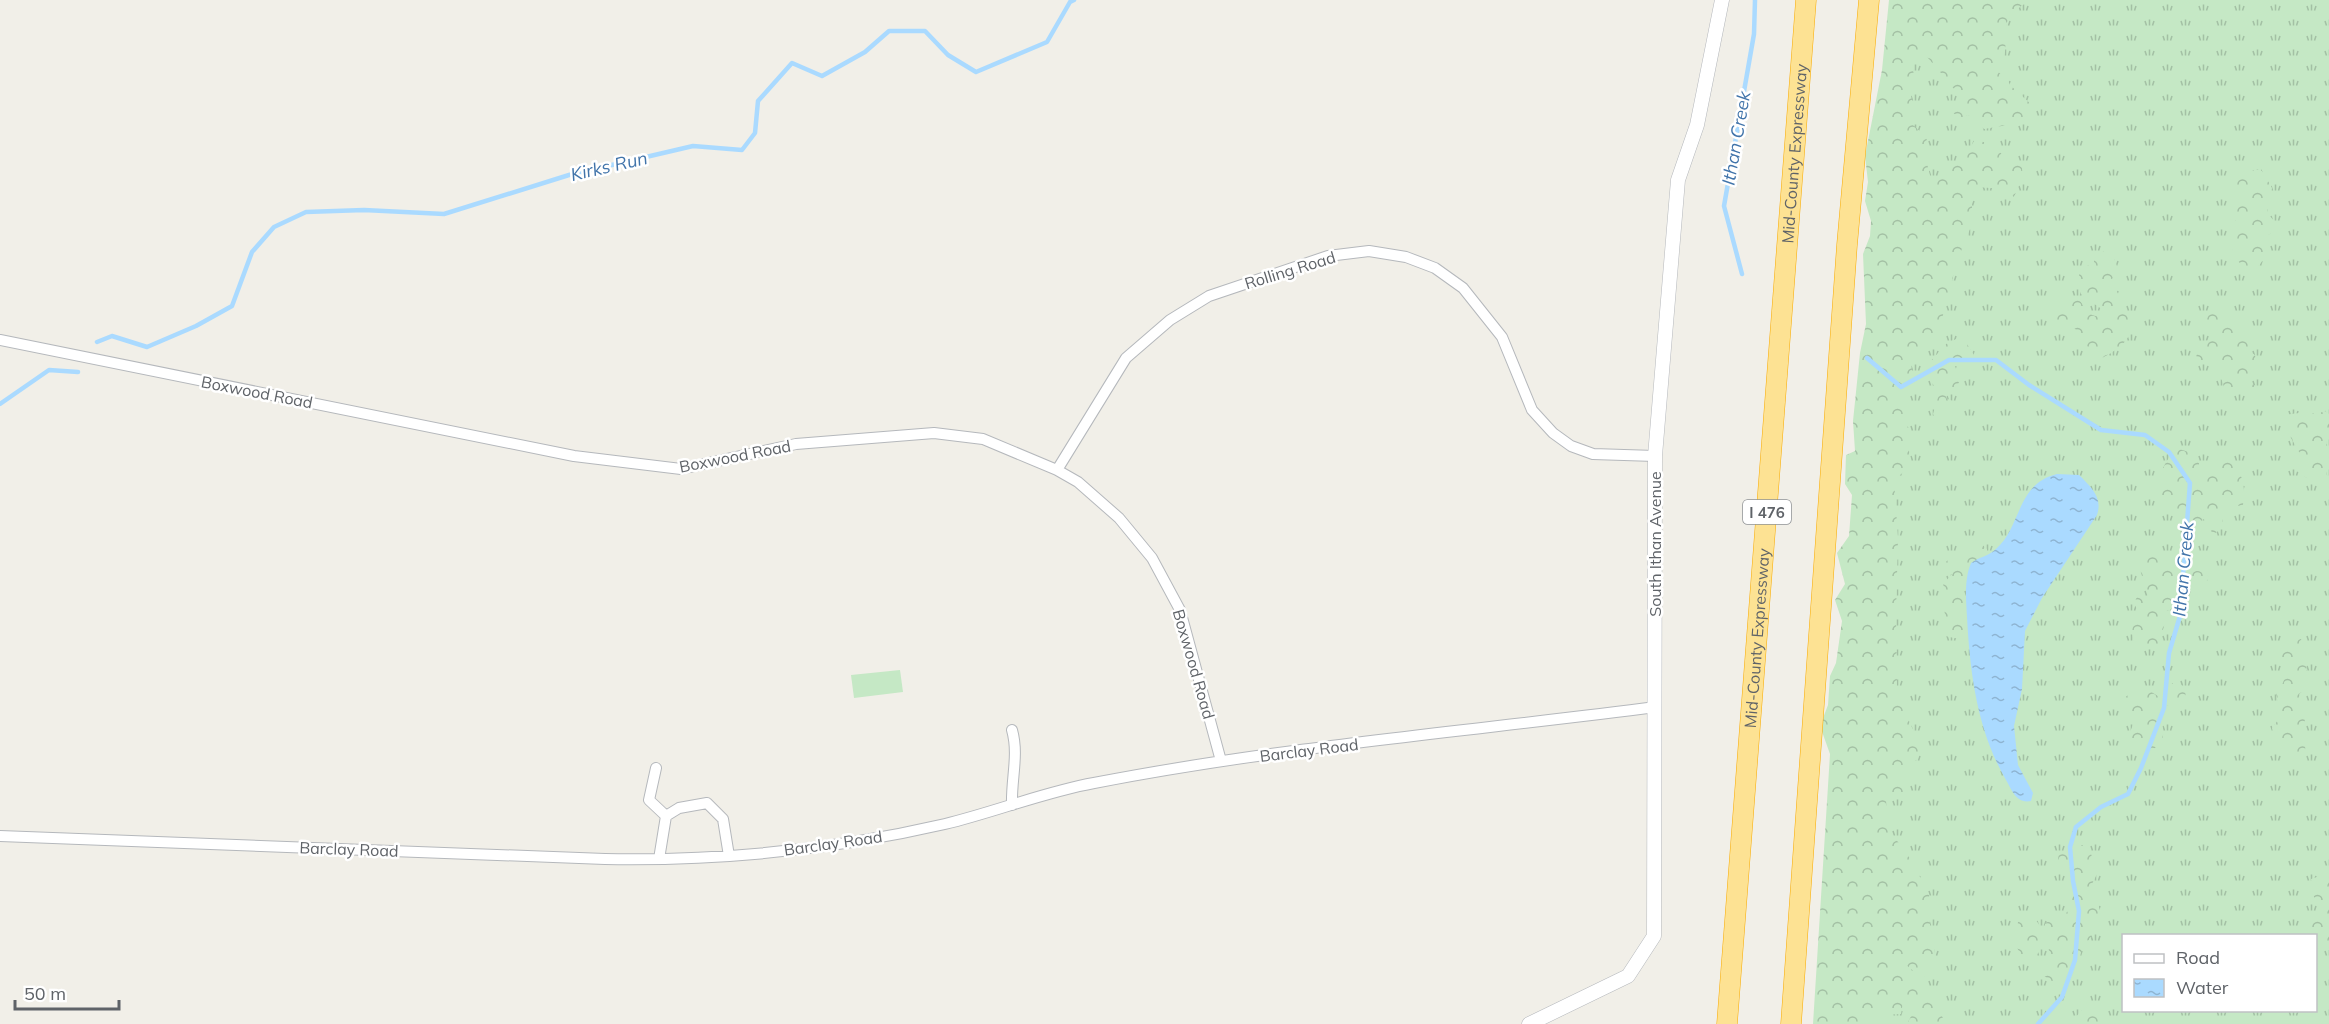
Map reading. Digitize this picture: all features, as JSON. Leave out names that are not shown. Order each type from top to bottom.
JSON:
[{"type":"highway","name":"Mid-County Expressway","points":[[1727,1024],[1744,786],[1790,231],[1806,0]]},
{"type":"highway","points":[[1791,1024],[1847,245],[1869,0]]},
{"type":"street","name":"South Ithan Avenue","points":[[1529,1024],[1629,976],[1654,936],[1655,456],[1678,180],[1697,125],[1722,0]]},
{"type":"street","name":"Rolling Road","points":[[1057,470],[1126,358],[1170,320],[1209,296],[1328,256],[1369,251],[1406,256],[1435,268],[1463,288],[1502,337],[1532,410],[1552,433],[1571,446],[1593,454],[1655,456]]},
{"type":"street","name":"Boxwood Road","points":[[0,340],[574,456],[681,469],[796,444],[934,433],[982,439],[1057,470],[1078,482],[1119,518],[1152,558],[1180,610],[1221,761]]},
{"type":"street","name":"Barclay Road","points":[[0,836],[512,856],[659,859],[729,856],[837,846],[945,824],[1091,783],[1221,761],[1656,707]]},
{"type":"street","points":[[1012,730],[1016,746],[1011,782],[1012,805]]},
{"type":"street","points":[[656,768],[649,800],[666,816]]},
{"type":"street","points":[[659,859],[666,816],[679,808],[707,803],[723,819],[729,856]]},
{"type":"green space","points":[[1889,0],[2024,0],[2025,3],[2007,22],[2003,64],[1998,72],[2007,78],[2010,85],[2033,106],[2030,117],[2019,123],[1984,129],[1979,125],[1977,116],[1970,121],[1969,115],[1960,118],[1952,112],[1964,91],[1949,87],[1941,73],[1922,51],[1915,56],[1913,69],[1915,86],[1909,87],[1914,109],[1911,123],[1927,138],[1924,152],[1932,183],[1951,164],[1960,165],[1974,141],[1993,146],[2006,160],[2021,161],[2023,176],[2014,197],[2005,189],[1976,187],[1972,202],[1972,224],[1957,261],[1936,342],[1926,344],[1911,361],[1912,373],[1901,387],[1905,424],[1911,430],[1911,436],[1906,437],[1912,465],[1894,480],[1898,538],[1897,696],[1920,744],[1918,759],[1907,766],[1904,793],[1886,797],[1887,827],[1911,860],[1929,894],[1930,925],[1937,966],[1922,978],[1905,964],[1898,967],[1927,987],[1946,1024],[1904,1024],[1908,1022],[1916,1007],[1903,1002],[1901,1014],[1865,1016],[1865,1024],[1813,1024],[1830,754],[1820,726],[1828,705],[1830,676],[1836,663],[1842,621],[1835,600],[1845,584],[1837,553],[1849,536],[1852,495],[1845,484],[1846,455],[1855,451],[1853,421],[1860,353],[1866,324],[1863,254],[1870,236],[1871,221],[1865,201],[1868,182],[1865,156],[1882,70]]},
{"type":"green space","points":[[1893,0],[2329,0],[2329,1024],[1819,1024]]},
{"type":"green space","points":[[2261,169],[2272,188],[2267,213],[2278,225],[2276,230],[2263,238],[2262,243],[2266,256],[2257,268],[2250,271],[2237,260],[2233,248],[2231,237],[2243,226],[2232,218],[2231,209],[2236,207],[2233,186],[2242,173]]},
{"type":"green space","points":[[2107,251],[2117,265],[2111,280],[2118,293],[2118,308],[2132,313],[2133,321],[2126,341],[2102,358],[2091,353],[2079,331],[2073,328],[2062,331],[2052,328],[2052,307],[2071,298],[2079,299],[2090,314],[2097,316],[2107,313],[2081,294],[2079,275],[2085,266],[2094,265],[2094,257],[2098,253]]},
{"type":"green space","points":[[2214,311],[2233,316],[2235,329],[2245,329],[2250,342],[2245,353],[2254,354],[2257,364],[2247,379],[2255,386],[2253,393],[2228,395],[2214,363],[2197,363],[2196,348],[2199,342],[2211,340],[2206,321],[2209,313]]},
{"type":"green space","points":[[1958,338],[1967,344],[1974,355],[1972,363],[1966,367],[1955,366],[1960,380],[1954,392],[1948,394],[1946,398],[1952,401],[1949,411],[1946,416],[1937,421],[1933,414],[1939,393],[1930,380],[1929,363],[1946,344]]},
{"type":"green space","points":[[2325,411],[2329,414],[2329,429],[2324,436],[2327,443],[2325,449],[2328,460],[2325,464],[2327,476],[2323,479],[2318,476],[2310,480],[2295,470],[2294,465],[2302,457],[2291,438],[2284,416]]},
{"type":"green space","points":[[2176,448],[2192,453],[2199,463],[2198,475],[2194,480],[2195,485],[2212,468],[2231,460],[2241,476],[2244,487],[2243,505],[2226,508],[2220,529],[2213,534],[2204,519],[2193,526],[2182,516],[2169,514],[2164,504],[2159,480],[2161,472]]},
{"type":"green space","points":[[1978,543],[1987,549],[1987,558],[1964,570],[1966,576],[1962,578],[1964,588],[1962,593],[1970,602],[1963,615],[1969,619],[1971,628],[1960,638],[1946,636],[1942,620],[1945,615],[1943,600],[1950,598],[1951,594],[1945,590],[1943,584],[1953,573],[1945,563],[1955,552]]},
{"type":"green space","points":[[2157,551],[2171,556],[2179,579],[2195,571],[2210,577],[2199,590],[2191,589],[2181,593],[2175,608],[2160,613],[2165,623],[2158,646],[2140,651],[2132,634],[2133,623],[2141,618],[2134,603],[2137,597],[2148,596],[2139,566],[2143,558]]},
{"type":"green space","points":[[2288,636],[2297,640],[2301,639],[2304,649],[2300,655],[2307,663],[2306,670],[2309,673],[2307,685],[2299,694],[2303,702],[2305,718],[2305,752],[2294,759],[2281,751],[2272,728],[2280,715],[2276,693],[2284,679],[2281,655],[2284,638]]},
{"type":"green space","points":[[900,670],[903,692],[854,698],[851,675]]},
{"type":"green space","points":[[2175,681],[2184,688],[2185,699],[2173,706],[2163,705],[2167,711],[2166,718],[2162,720],[2162,740],[2152,750],[2138,753],[2130,742],[2130,734],[2135,721],[2130,716],[2126,697],[2133,690],[2145,688],[2161,698],[2166,689]]},
{"type":"green space","points":[[2082,845],[2089,847],[2097,874],[2092,884],[2090,897],[2098,903],[2100,923],[2092,929],[2091,939],[2083,943],[2077,971],[2065,983],[2052,981],[2044,976],[2049,955],[2045,923],[2063,916],[2069,910],[2071,894],[2068,872],[2059,864],[2059,852],[2075,857],[2074,852]]},
{"type":"green space","points":[[2329,873],[2329,950],[2317,948],[2317,934],[2314,934],[2308,918],[2313,913],[2321,911],[2321,906],[2314,897],[2311,879]]},
{"type":"green space","points":[[2021,915],[2031,917],[2037,922],[2042,937],[2038,953],[2033,960],[2027,963],[2015,945]]},
{"type":"green space","points":[[2092,1006],[2099,1010],[2098,1024],[2074,1024],[2080,1012]]},
{"type":"water","points":[[2057,474],[2079,475],[2095,493],[2098,509],[2097,515],[2042,598],[2025,631],[2022,689],[2014,726],[2018,765],[2033,793],[2031,801],[2026,801],[2018,798],[2010,788],[1996,761],[1982,721],[1970,659],[1966,583],[1971,563],[1993,551],[2004,540],[2034,487],[2044,479]]},
{"type":"waterway","name":"Kirks Run","points":[[97,342],[112,336],[147,347],[196,326],[232,306],[252,252],[274,227],[306,212],[364,210],[444,214],[569,175],[693,146],[742,150],[755,133],[758,101],[792,63],[822,76],[865,52],[889,31],[925,31],[948,55],[976,72],[1047,42],[1070,2],[1074,0]]},
{"type":"waterway","name":"Ithan Creek","points":[[1742,274],[1724,206],[1754,34],[1755,0]]},
{"type":"waterway","name":"Ithan Creek","points":[[1867,358],[1901,387],[1949,360],[1996,360],[2029,385],[2101,430],[2145,435],[2169,452],[2190,483],[2180,616],[2169,653],[2164,708],[2141,768],[2128,794],[2101,807],[2076,827],[2070,847],[2079,911],[2075,960],[2062,997],[2038,1024]]},
{"type":"waterway","name":"Kirks Run","points":[[0,404],[49,370],[78,372]]}]
